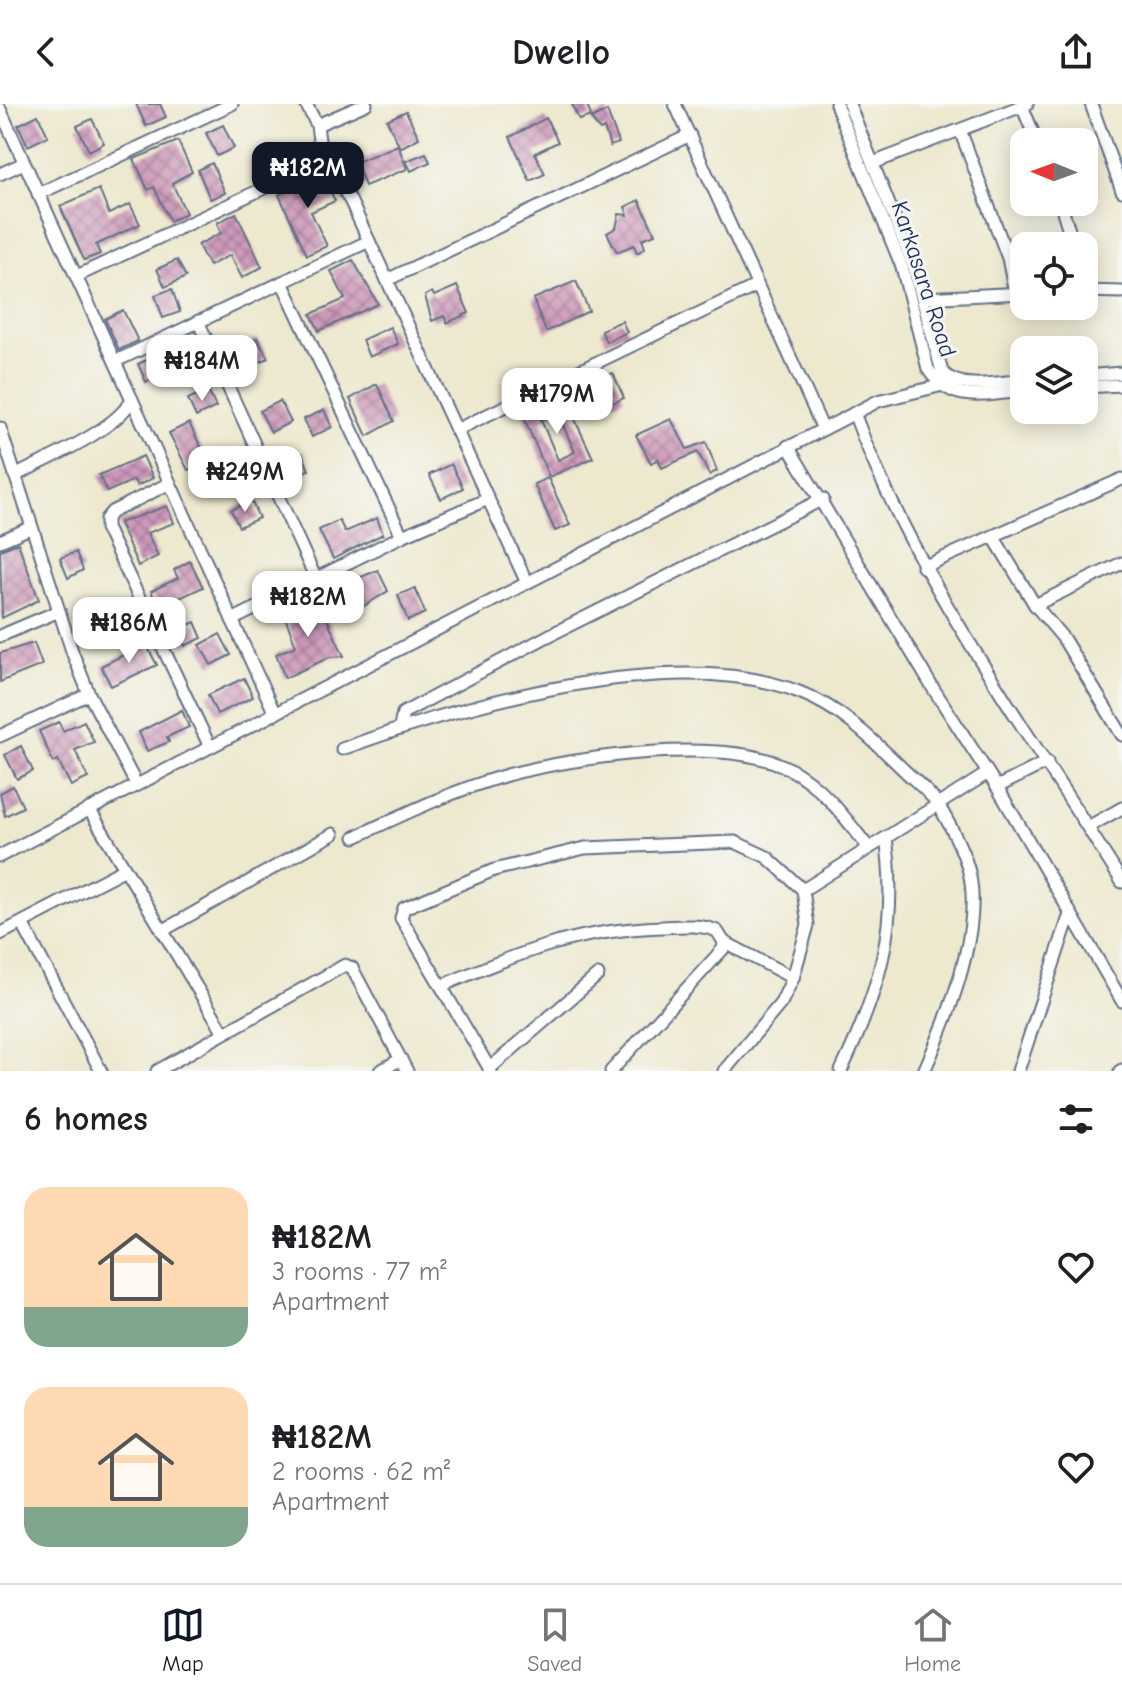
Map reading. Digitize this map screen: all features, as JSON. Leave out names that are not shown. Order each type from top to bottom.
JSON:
[{"type":"street","points":[[12,104],[0,109],[275,714]]},
{"type":"street","points":[[38,194],[232,104]]},
{"type":"street","points":[[306,104],[317,125],[326,159],[369,241],[527,583]]},
{"type":"street","points":[[317,125],[366,104]]},
{"type":"street","points":[[675,104],[823,429]]},
{"type":"street","name":"Karkasara Road","points":[[836,104],[902,267],[928,369],[941,385],[966,395],[1010,392]]},
{"type":"street","name":"Karkasara Road","points":[[849,104],[923,298],[938,364],[955,382],[1010,380]]},
{"type":"street","points":[[1091,104],[1118,166],[1122,191]]},
{"type":"street","points":[[873,163],[1025,105],[1032,128]]},
{"type":"street","points":[[960,130],[1010,264]]},
{"type":"street","points":[[387,280],[690,135]]},
{"type":"street","points":[[77,276],[326,159]]},
{"type":"street","points":[[0,174],[24,163]]},
{"type":"street","points":[[116,361],[369,241]]},
{"type":"street","points":[[282,282],[402,536]]},
{"type":"street","points":[[456,430],[756,286]]},
{"type":"street","points":[[1098,291],[1122,292]]},
{"type":"street","points":[[923,298],[1010,294]]},
{"type":"street","points":[[198,321],[316,579]]},
{"type":"street","points":[[1098,375],[1122,373]]},
{"type":"street","points":[[0,856],[878,401],[955,382]]},
{"type":"street","points":[[1098,386],[1122,385]]},
{"type":"street","points":[[15,476],[102,428],[125,411],[132,399]]},
{"type":"street","points":[[854,413],[904,533],[923,567],[1122,882]]},
{"type":"street","points":[[0,428],[30,528],[89,694],[136,784]]},
{"type":"street","points":[[788,446],[823,499],[931,685],[997,787],[1122,1001]]},
{"type":"street","points":[[923,567],[1122,479]]},
{"type":"street","points":[[170,483],[112,512],[106,519],[106,528],[210,747]]},
{"type":"street","points":[[232,620],[402,536],[488,499]]},
{"type":"street","points":[[400,727],[403,713],[562,629],[823,499]]},
{"type":"street","points":[[0,541],[30,528]]},
{"type":"street","points":[[993,536],[1035,605],[1063,638],[1122,735]]},
{"type":"street","points":[[1035,605],[1121,565]]},
{"type":"street","points":[[0,636],[59,611]]},
{"type":"street","points":[[342,749],[400,727],[507,696],[586,683],[657,676],[741,679],[799,692],[832,709],[869,736],[938,804],[969,871],[972,900],[968,937],[944,1025],[924,1071]]},
{"type":"street","points":[[0,736],[89,694]]},
{"type":"street","points":[[355,837],[439,798],[505,776],[552,765],[686,751],[757,757],[788,768],[835,805],[869,848]]},
{"type":"street","points":[[997,787],[1047,762]]},
{"type":"street","points":[[803,890],[988,773]]},
{"type":"street","points":[[1088,827],[1122,808]]},
{"type":"street","points":[[89,809],[223,1031]]},
{"type":"street","points":[[162,931],[333,834]]},
{"type":"street","points":[[841,1071],[867,1016],[883,962],[892,907],[886,838]]},
{"type":"street","points":[[598,975],[490,1070],[401,912],[494,870],[585,848],[735,842],[767,857],[803,890],[808,925],[793,978],[781,1003],[724,1071]]},
{"type":"street","points":[[0,934],[125,869]]},
{"type":"street","points":[[1018,1071],[1070,914]]},
{"type":"street","points":[[22,923],[101,1071]]},
{"type":"street","points":[[441,986],[526,950],[597,931],[680,926],[710,928],[723,936],[723,949],[611,1071]]},
{"type":"street","points":[[724,942],[793,978]]},
{"type":"street","points":[[157,1071],[223,1031],[345,965],[352,968],[407,1071]]},
{"type":"street","points":[[380,1071],[401,1059]]},
{"type":"building","points":[[136,104],[160,104],[166,117],[146,126]]},
{"type":"building","points":[[572,104],[587,104],[591,116],[579,120]]},
{"type":"building","points":[[406,111],[419,138],[400,148],[387,120]]},
{"type":"building","points":[[607,111],[619,143],[610,146],[604,128],[600,130],[591,119]]},
{"type":"building","points":[[38,115],[48,136],[28,146],[18,125]]},
{"type":"building","points":[[546,118],[558,142],[535,153],[545,174],[530,181],[510,137]]},
{"type":"building","points":[[92,119],[104,143],[89,151],[77,126]]},
{"type":"building","points":[[223,125],[234,148],[217,156],[206,133]]},
{"type":"building","points":[[178,141],[192,172],[172,183],[186,213],[170,221],[154,187],[148,190],[134,159]]},
{"type":"building","points":[[398,145],[407,169],[365,186],[356,162]]},
{"type":"building","points":[[426,153],[430,162],[411,171],[406,161]]},
{"type":"building","points":[[212,163],[225,193],[210,199],[198,170]]},
{"type":"building","points":[[321,171],[335,201],[311,212],[327,246],[307,255],[279,195]]},
{"type":"building","points":[[99,189],[109,214],[130,204],[140,224],[96,245],[100,254],[84,260],[60,206]]},
{"type":"building","points":[[639,200],[655,234],[642,239],[645,248],[637,253],[634,245],[617,252],[607,233],[616,228],[619,214],[628,215],[625,207]]},
{"type":"building","points":[[236,213],[262,267],[242,278],[230,255],[209,266],[198,245],[221,233],[217,223]]},
{"type":"building","points":[[177,260],[186,277],[165,287],[157,269]]},
{"type":"building","points":[[353,260],[378,304],[319,331],[311,314],[345,299],[331,271]]},
{"type":"building","points":[[576,281],[589,311],[546,332],[533,299]]},
{"type":"building","points":[[457,286],[469,313],[447,323],[444,316],[432,321],[425,296],[432,292],[434,296]]},
{"type":"building","points":[[172,289],[180,312],[163,318],[155,295]]},
{"type":"building","points":[[123,310],[138,341],[119,350],[105,319]]},
{"type":"building","points":[[622,321],[627,332],[606,342],[601,330]]},
{"type":"building","points":[[390,327],[398,344],[369,357],[362,340]]},
{"type":"building","points":[[257,338],[268,358],[248,368],[237,348]]},
{"type":"building","points":[[191,339],[203,362],[182,373],[180,367],[146,382],[138,364]]},
{"type":"building","points":[[613,373],[624,398],[613,403],[601,378]]},
{"type":"building","points":[[377,384],[394,421],[367,436],[350,399]]},
{"type":"building","points":[[208,390],[216,407],[196,417],[188,399]]},
{"type":"building","points":[[563,394],[593,458],[549,477],[522,413]],"holes":[[[557,412],[575,452],[558,460],[541,420]]]},
{"type":"building","points":[[280,401],[291,422],[271,432],[260,411]]},
{"type":"building","points":[[324,410],[332,427],[312,437],[304,419]]},
{"type":"building","points":[[671,419],[687,449],[706,442],[717,471],[709,475],[698,452],[662,468],[658,459],[651,463],[636,435]]},
{"type":"building","points":[[189,423],[208,461],[188,470],[169,433]]},
{"type":"building","points":[[302,453],[309,470],[289,477],[283,461]]},
{"type":"building","points":[[143,456],[153,478],[137,486],[134,480],[107,492],[99,475]]},
{"type":"building","points":[[451,464],[463,488],[441,499],[429,475]]},
{"type":"building","points":[[548,478],[570,525],[555,531],[534,484]]},
{"type":"building","points":[[251,500],[259,518],[239,527],[231,510]]},
{"type":"building","points":[[167,506],[174,523],[147,533],[158,556],[138,566],[119,523]]},
{"type":"building","points":[[377,518],[383,534],[333,559],[319,530],[339,520],[345,532]]},
{"type":"building","points":[[18,543],[39,600],[2,618],[0,550]]},
{"type":"building","points":[[76,552],[83,570],[68,578],[60,558]]},
{"type":"building","points":[[190,561],[203,587],[159,608],[151,591],[178,578],[174,570]]},
{"type":"building","points":[[378,570],[388,591],[356,611],[344,584]]},
{"type":"building","points":[[415,588],[425,613],[408,621],[398,595]]},
{"type":"building","points":[[318,600],[344,656],[330,657],[285,678],[276,654],[296,646],[283,612]]},
{"type":"building","points":[[195,622],[202,638],[185,646],[177,630]]},
{"type":"building","points":[[220,634],[231,655],[211,665],[200,645]]},
{"type":"building","points":[[34,643],[42,665],[0,682],[0,653]]},
{"type":"building","points":[[146,644],[157,665],[111,686],[101,666]]},
{"type":"building","points":[[244,678],[253,697],[217,714],[208,695]]},
{"type":"building","points":[[182,710],[189,727],[167,737],[169,742],[147,751],[139,732]]},
{"type":"building","points":[[84,721],[94,742],[75,750],[88,778],[71,786],[58,760],[53,762],[39,731],[59,722],[63,731]]},
{"type":"building","points":[[21,746],[33,771],[17,779],[5,755]]},
{"type":"building","points":[[13,786],[23,807],[5,816],[0,793]]}]
